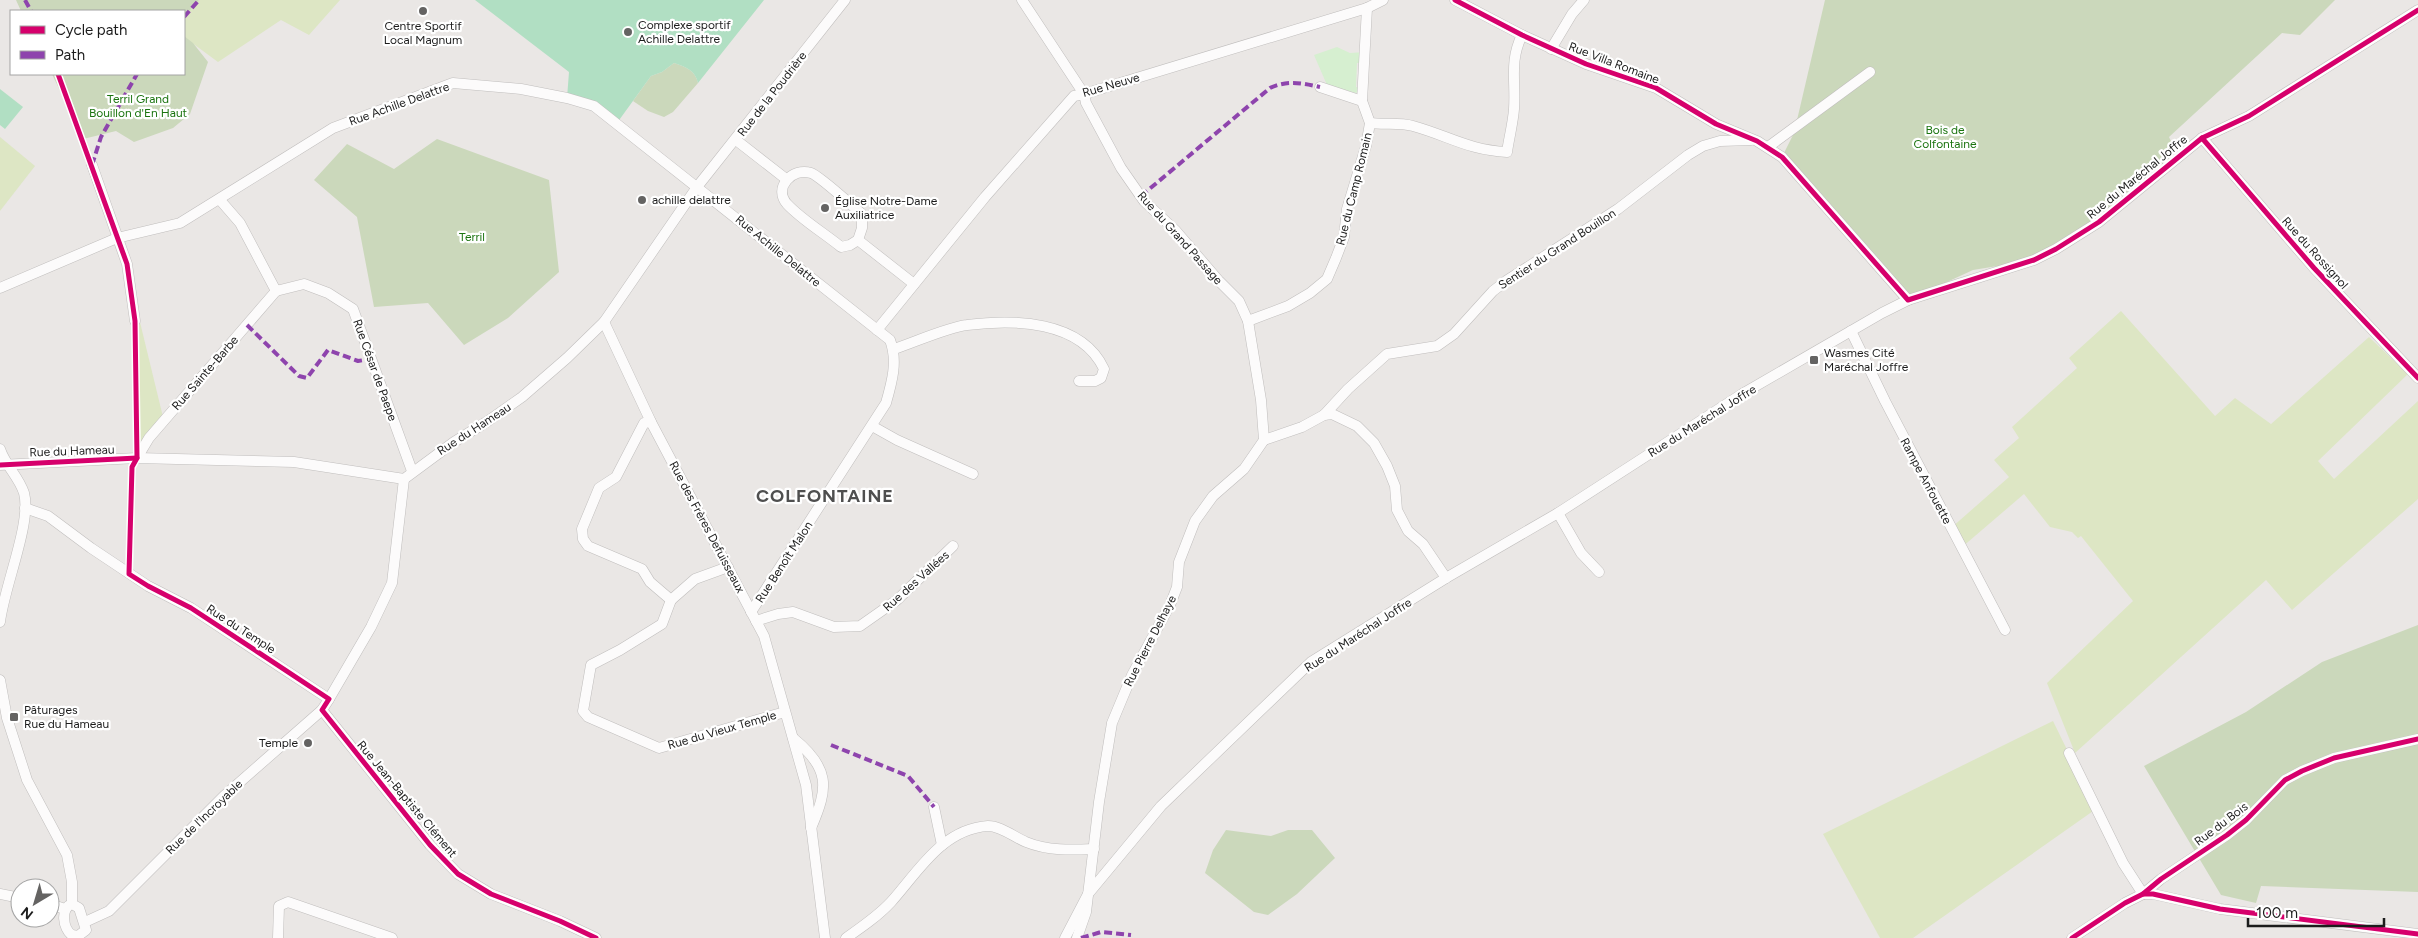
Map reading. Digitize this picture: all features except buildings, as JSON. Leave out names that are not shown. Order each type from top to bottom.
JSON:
[{"type":"street","name":"Rue de la Poudrière","points":[[697,186],[736,140],[845,0]]},
{"type":"street","name":"Rue du Grand Passage","points":[[1022,0],[1084,94],[1086,103],[1121,168],[1144,201],[1176,232],[1239,301],[1248,321],[1262,400],[1264,440]]},
{"type":"street","name":"Rue Neuve","points":[[877,330],[985,197],[1074,96],[1367,8],[1383,0]]},
{"type":"street","name":"Rue Villa Romaine","points":[[1454,0],[1551,49],[1586,64],[1656,88],[1716,124],[1768,147],[1782,157],[1908,300]]},
{"type":"street","points":[[1551,49],[1572,14],[1584,0]]},
{"type":"street","name":"Rue du Camp Romain","points":[[1248,321],[1288,306],[1327,279],[1344,236],[1347,209],[1366,146],[1370,123],[1362,101],[1367,8]]},
{"type":"street","name":"Rue du Maréchal Joffre","points":[[1065,938],[1088,894],[1161,806],[1311,662],[1446,578],[1558,513],[1722,407],[1851,331],[1908,300],[2034,260],[2056,249],[2099,222],[2202,138],[2264,107],[2418,10]]},
{"type":"street","points":[[1370,123],[1411,125],[1465,146],[1485,151],[1507,152],[1514,110],[1512,63],[1515,48],[1522,35]]},
{"type":"street","points":[[1768,147],[1870,72]]},
{"type":"street","name":"Rue Achille Delattre","points":[[0,288],[116,238],[180,223],[334,128],[453,83],[521,89],[567,98],[594,106],[877,330]]},
{"type":"street","points":[[1320,87],[1362,101]]},
{"type":"street","name":"Rue du Rossignol","points":[[2202,138],[2314,268],[2418,378]]},
{"type":"street","points":[[736,140],[786,179]]},
{"type":"street","name":"Sentier du Grand Bouillon","points":[[1264,440],[1302,428],[1324,415],[1348,389],[1387,354],[1437,346],[1454,334],[1493,291],[1506,281],[1618,209],[1688,155],[1703,146],[1720,142],[1757,141]]},
{"type":"street","points":[[92,165],[126,264],[134,321]]},
{"type":"street","points":[[795,173],[811,173],[862,214],[862,228],[858,240],[850,245],[841,247],[786,203],[782,190],[786,179],[795,173]]},
{"type":"street","name":"Rue du Hameau","points":[[4,464],[137,458],[294,462],[404,479],[412,471],[454,442],[488,422],[522,397],[567,358],[604,322],[697,186]]},
{"type":"street","points":[[220,200],[240,223],[276,291]]},
{"type":"street","points":[[858,240],[914,284]]},
{"type":"street","name":"Rue César de Paepe","points":[[276,291],[304,284],[328,293],[353,309],[412,471]]},
{"type":"street","name":"Rue Sainte-Barbe","points":[[137,458],[149,438],[276,291]]},
{"type":"street","name":"Rue des Frères Defuisseaux","points":[[604,322],[652,422],[764,636],[806,785],[825,938]]},
{"type":"street","points":[[877,330],[890,340],[894,350],[965,325],[1032,323],[1078,339],[1099,358],[1104,369],[1101,378],[1095,381],[1079,381]]},
{"type":"street","name":"Rampe Anfouette","points":[[1851,331],[1885,401],[2005,630]]},
{"type":"street","name":"Rue Benoît Malon","points":[[754,616],[886,403],[894,375],[894,350]]},
{"type":"street","points":[[1324,415],[1332,414],[1357,426],[1374,443],[1395,486],[1397,510],[1404,524],[1408,531],[1423,544],[1446,578]]},
{"type":"street","points":[[652,422],[644,423],[625,463],[616,477],[599,488],[582,529],[583,539],[588,546],[642,569],[650,582],[671,600],[695,579],[728,567]]},
{"type":"street","points":[[872,426],[897,440],[973,474]]},
{"type":"street","name":"Rue Pierre Delhaye","points":[[1077,938],[1086,912],[1104,763],[1112,723],[1132,675],[1170,605],[1177,587],[1179,562],[1195,521],[1213,496],[1244,469],[1264,440]]},
{"type":"street","points":[[0,449],[4,464],[22,487],[26,508],[23,528],[5,592],[0,622]]},
{"type":"street","points":[[322,710],[371,628],[392,583],[404,479]]},
{"type":"street","name":"Rue du Temple","points":[[26,508],[48,516],[91,548],[148,586],[191,608],[328,698]]},
{"type":"street","points":[[1558,513],[1581,553],[1599,572]]},
{"type":"street","name":"Rue des Vallées","points":[[754,616],[793,612],[834,627],[860,626],[897,600],[953,546]]},
{"type":"street","name":"Rue du Vieux Temple","points":[[671,600],[662,624],[620,650],[591,665],[583,711],[588,717],[659,748],[785,712]]},
{"type":"street","points":[[0,680],[8,718],[27,780],[67,855],[72,882],[68,906],[67,936],[83,936],[86,928],[80,908],[68,906],[60,905]]},
{"type":"street","name":"Rue de l'Incroyable","points":[[85,922],[109,912],[224,796],[322,710]]},
{"type":"street","name":"Rue Jean-Baptiste Clément","points":[[322,710],[430,844],[458,874],[492,894],[560,921],[596,938]]},
{"type":"street","name":"Rue des Frères Defuisseaux","points":[[793,738],[810,752],[820,768],[824,791],[810,829]]},
{"type":"street","name":"Rue du Bois","points":[[2072,938],[2125,903],[2143,894],[2161,879],[2246,820],[2285,780],[2302,770],[2334,758],[2418,739]]},
{"type":"street","points":[[2069,753],[2123,863],[2143,894],[2153,894],[2220,909],[2418,934]]},
{"type":"street","points":[[934,807],[942,845]]},
{"type":"street","points":[[846,938],[869,922],[891,902],[928,856],[942,845],[970,830],[989,826],[1007,831],[1026,842],[1048,848],[1094,849]]},
{"type":"street","points":[[278,938],[278,906],[288,902],[392,938]]},
{"type":"green space","points":[[16,0],[199,0],[185,16],[185,10],[21,10]]},
{"type":"green space","points":[[199,0],[340,0],[309,35],[281,20],[218,62],[185,38],[185,16]]},
{"type":"green space","name":"Complexe sportif Achille Delattre","points":[[475,0],[764,0],[698,83],[692,72],[674,63],[662,72],[651,76],[617,123],[567,98],[569,72]]},
{"type":"green space","name":"Bois de Colfontaine","points":[[1825,0],[2335,0],[2300,35],[2282,33],[2169,137],[2179,158],[2125,200],[2034,260],[1973,270],[1908,300],[1782,157],[1794,133]]},
{"type":"green space","name":"Terril Grand Bouillon d'En Haut","points":[[185,37],[193,43],[208,62],[190,114],[173,128],[134,142],[116,131],[83,139],[52,75],[185,75]]},
{"type":"green space","points":[[1337,47],[1350,53],[1365,52],[1365,63],[1357,63],[1356,87],[1361,88],[1356,93],[1327,85],[1314,55]]},
{"type":"green space","points":[[674,63],[692,72],[698,83],[673,112],[664,117],[648,111],[633,101],[651,76],[662,72]]},
{"type":"green space","points":[[0,89],[23,107],[5,129],[0,125]]},
{"type":"green space","points":[[0,137],[35,166],[0,211]]},
{"type":"green space","name":"Terril","points":[[437,139],[549,180],[559,272],[508,318],[464,345],[428,303],[374,307],[357,217],[314,180],[347,144],[394,169]]},
{"type":"green space","points":[[2121,311],[2215,416],[2235,398],[2271,424],[2369,337],[2408,374],[2318,461],[2334,479],[2418,401],[2418,499],[2292,610],[2266,580],[2075,753],[2047,683],[2133,601],[2081,536],[2078,538],[2072,532],[2050,527],[2024,494],[1961,548],[1951,528],[2009,477],[1994,460],[2019,438],[2012,427],[2077,368],[2069,358]]},
{"type":"green space","points":[[139,318],[163,417],[139,449]]},
{"type":"green space","points":[[2418,625],[2418,892],[2261,886],[2256,903],[2221,895],[2144,766],[2246,712],[2322,662]]},
{"type":"green space","points":[[2053,721],[2096,809],[1913,938],[1880,938],[1823,834]]},
{"type":"green space","points":[[1226,830],[1271,836],[1288,830],[1312,830],[1335,858],[1297,894],[1268,915],[1254,912],[1205,873],[1213,850]]},
{"type":"marked path","points":[[25,0],[30,10]]},
{"type":"marked path","points":[[185,16],[199,0]]},
{"type":"marked path","points":[[92,165],[101,137],[136,75]]},
{"type":"marked path","points":[[1141,196],[1270,88],[1289,83],[1301,83],[1320,87]]},
{"type":"marked path","points":[[247,325],[299,376],[307,378],[328,350],[358,361],[371,359]]},
{"type":"marked path","points":[[831,745],[908,776],[934,807]]},
{"type":"marked path","points":[[1081,938],[1101,932],[1131,935]]},
{"type":"cycle path","points":[[1455,0],[1522,35],[1586,64],[1656,88],[1716,124],[1757,141],[1782,157],[1908,300],[2034,260],[2056,249],[2099,222],[2202,138],[2249,116],[2418,10]]},
{"type":"cycle path","points":[[58,75],[127,264],[135,321],[137,458],[132,467],[129,574],[191,608],[329,699],[322,710],[430,845],[458,874],[491,894],[560,921],[596,938]]},
{"type":"cycle path","points":[[2202,138],[2314,268],[2418,378]]},
{"type":"cycle path","points":[[0,465],[137,458]]},
{"type":"cycle path","points":[[2072,938],[2125,903],[2143,894],[2161,879],[2227,835],[2246,820],[2285,780],[2334,758],[2418,739]]},
{"type":"cycle path","points":[[2143,894],[2153,894],[2220,909],[2418,934]]},
{"type":"place","name":"Centre Sportif Local Magnum","points":[[423,11]]},
{"type":"place","name":"Complexe sportif Achille Delattre","points":[[628,32]]},
{"type":"place","name":"achille delattre","points":[[642,200]]},
{"type":"place","name":"Église Notre-Dame Auxiliatrice","points":[[825,208]]},
{"type":"place","name":"Wasmes Cité Maréchal Joffre","points":[[1814,360]]},
{"type":"place","name":"Pâturages Rue du Hameau","points":[[14,717]]},
{"type":"place","name":"Temple","points":[[308,743]]},
{"type":"district","name":"COLFONTAINE","points":[[825,496]]}]
